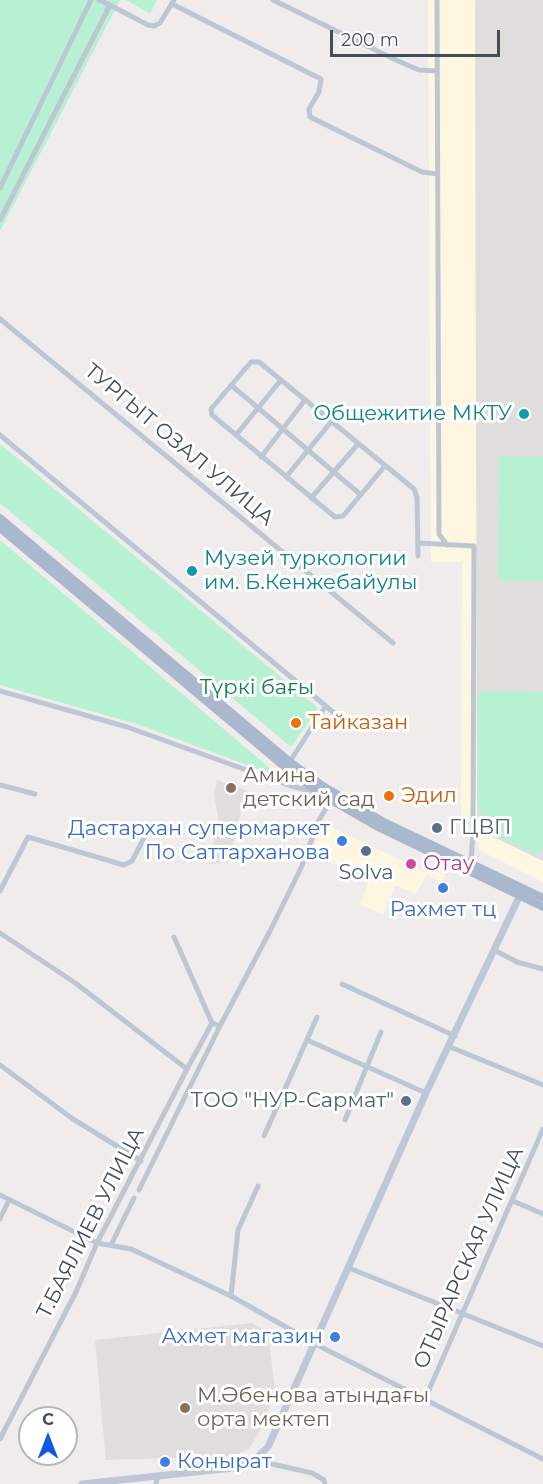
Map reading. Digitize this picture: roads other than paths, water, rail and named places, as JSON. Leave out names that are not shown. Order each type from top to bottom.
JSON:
[{"type":"main road","points":[[0,518],[319,793],[378,827],[521,892],[543,898]]},
{"type":"main road","points":[[0,528],[288,765],[382,820],[471,863],[543,907]]},
{"type":"main road","points":[[82,1484],[156,1481],[233,1468],[254,1460],[268,1447],[426,1093],[450,1047],[521,892]]},
{"type":"street","points":[[0,189],[91,0]]},
{"type":"street","points":[[99,0],[154,26],[160,23],[173,2],[321,79],[319,92],[309,109],[310,117],[422,172],[437,174]]},
{"type":"street","points":[[273,0],[398,62],[419,70],[437,71]]},
{"type":"street","points":[[437,0],[439,534],[447,545]]},
{"type":"street","points":[[0,219],[110,6]]},
{"type":"street","name":"ТУРГЫТ ОЗАЛ УЛИЦА","points":[[0,319],[393,643]]},
{"type":"street","points":[[384,467],[339,519],[210,413],[231,385],[255,360],[416,492],[418,556]]},
{"type":"street","points":[[236,435],[281,380]]},
{"type":"street","points":[[231,385],[361,495]]},
{"type":"street","points":[[261,457],[305,400]]},
{"type":"street","points":[[286,477],[332,422]]},
{"type":"street","points":[[0,435],[345,722]]},
{"type":"street","points":[[311,498],[358,444]]},
{"type":"street","points":[[419,543],[474,546],[471,863]]},
{"type":"street","points":[[0,691],[127,727],[291,786],[319,793]]},
{"type":"street","points":[[279,780],[325,707]]},
{"type":"street","points":[[0,785],[34,794]]},
{"type":"street","name":"Т.БАЯЛИЕВ УЛИЦА","points":[[139,1190],[270,931],[331,800]]},
{"type":"street","points":[[0,891],[28,837],[124,865],[132,861],[146,834]]},
{"type":"street","points":[[0,933],[74,982],[188,1069]]},
{"type":"street","points":[[174,937],[213,1023],[220,1026]]},
{"type":"street","points":[[494,950],[517,962],[543,969]]},
{"type":"street","points":[[342,984],[454,1036]]},
{"type":"street","points":[[264,1136],[317,1017]]},
{"type":"street","name":"Т.БАЯЛИЕВ УЛИЦА","points":[[0,1439],[76,1292],[97,1243],[213,1023]]},
{"type":"street","points":[[345,1120],[381,1032]]},
{"type":"street","points":[[307,1040],[426,1093]]},
{"type":"street","points":[[450,1047],[543,1085]]},
{"type":"street","points":[[0,1065],[74,1119],[141,1161]]},
{"type":"street","name":"ОТЫРАРСКАЯ УЛИЦА","points":[[425,1399],[543,1129]]},
{"type":"street","points":[[231,1296],[238,1230],[258,1186]]},
{"type":"street","points":[[0,1195],[97,1243],[131,1249],[231,1296],[543,1459]]},
{"type":"street","name":"Т.БАЯЛИЕВ УЛИЦА","points":[[111,1245],[134,1198]]},
{"type":"street","points":[[0,1219],[9,1200]]},
{"type":"street","points":[[513,1201],[543,1214]]},
{"type":"street","points":[[349,1268],[543,1346]]},
{"type":"street","points":[[254,1460],[312,1473],[324,1480],[325,1484]]},
{"type":"place","name":"Общежитие МКТУ","points":[[524,414]]},
{"type":"place","name":"Музей туркологии им. Б.Кенжебайулы","points":[[192,571]]},
{"type":"place","name":"Тайказан","points":[[296,723]]},
{"type":"place","name":"Амина детский сад","points":[[231,788]]},
{"type":"place","name":"Эдил","points":[[389,796]]},
{"type":"place","name":"ГЦВП","points":[[437,828]]},
{"type":"place","name":"Дастархан супермаркет По Саттарханова","points":[[342,841]]},
{"type":"place","name":"Solva","points":[[366,851]]},
{"type":"place","name":"Отау","points":[[411,864]]},
{"type":"place","name":"Рахмет тц","points":[[443,888]]},
{"type":"place","name":"ТОО \"НУР-Сармат\"","points":[[406,1101]]},
{"type":"place","name":"Ахмет магазин","points":[[335,1337]]},
{"type":"place","name":"М.Әбенова атындағы орта мектеп","points":[[185,1408]]},
{"type":"place","name":"Конырат","points":[[165,1462]]},
{"type":"park label","name":"Түркі бағы","points":[[257,688]]}]
